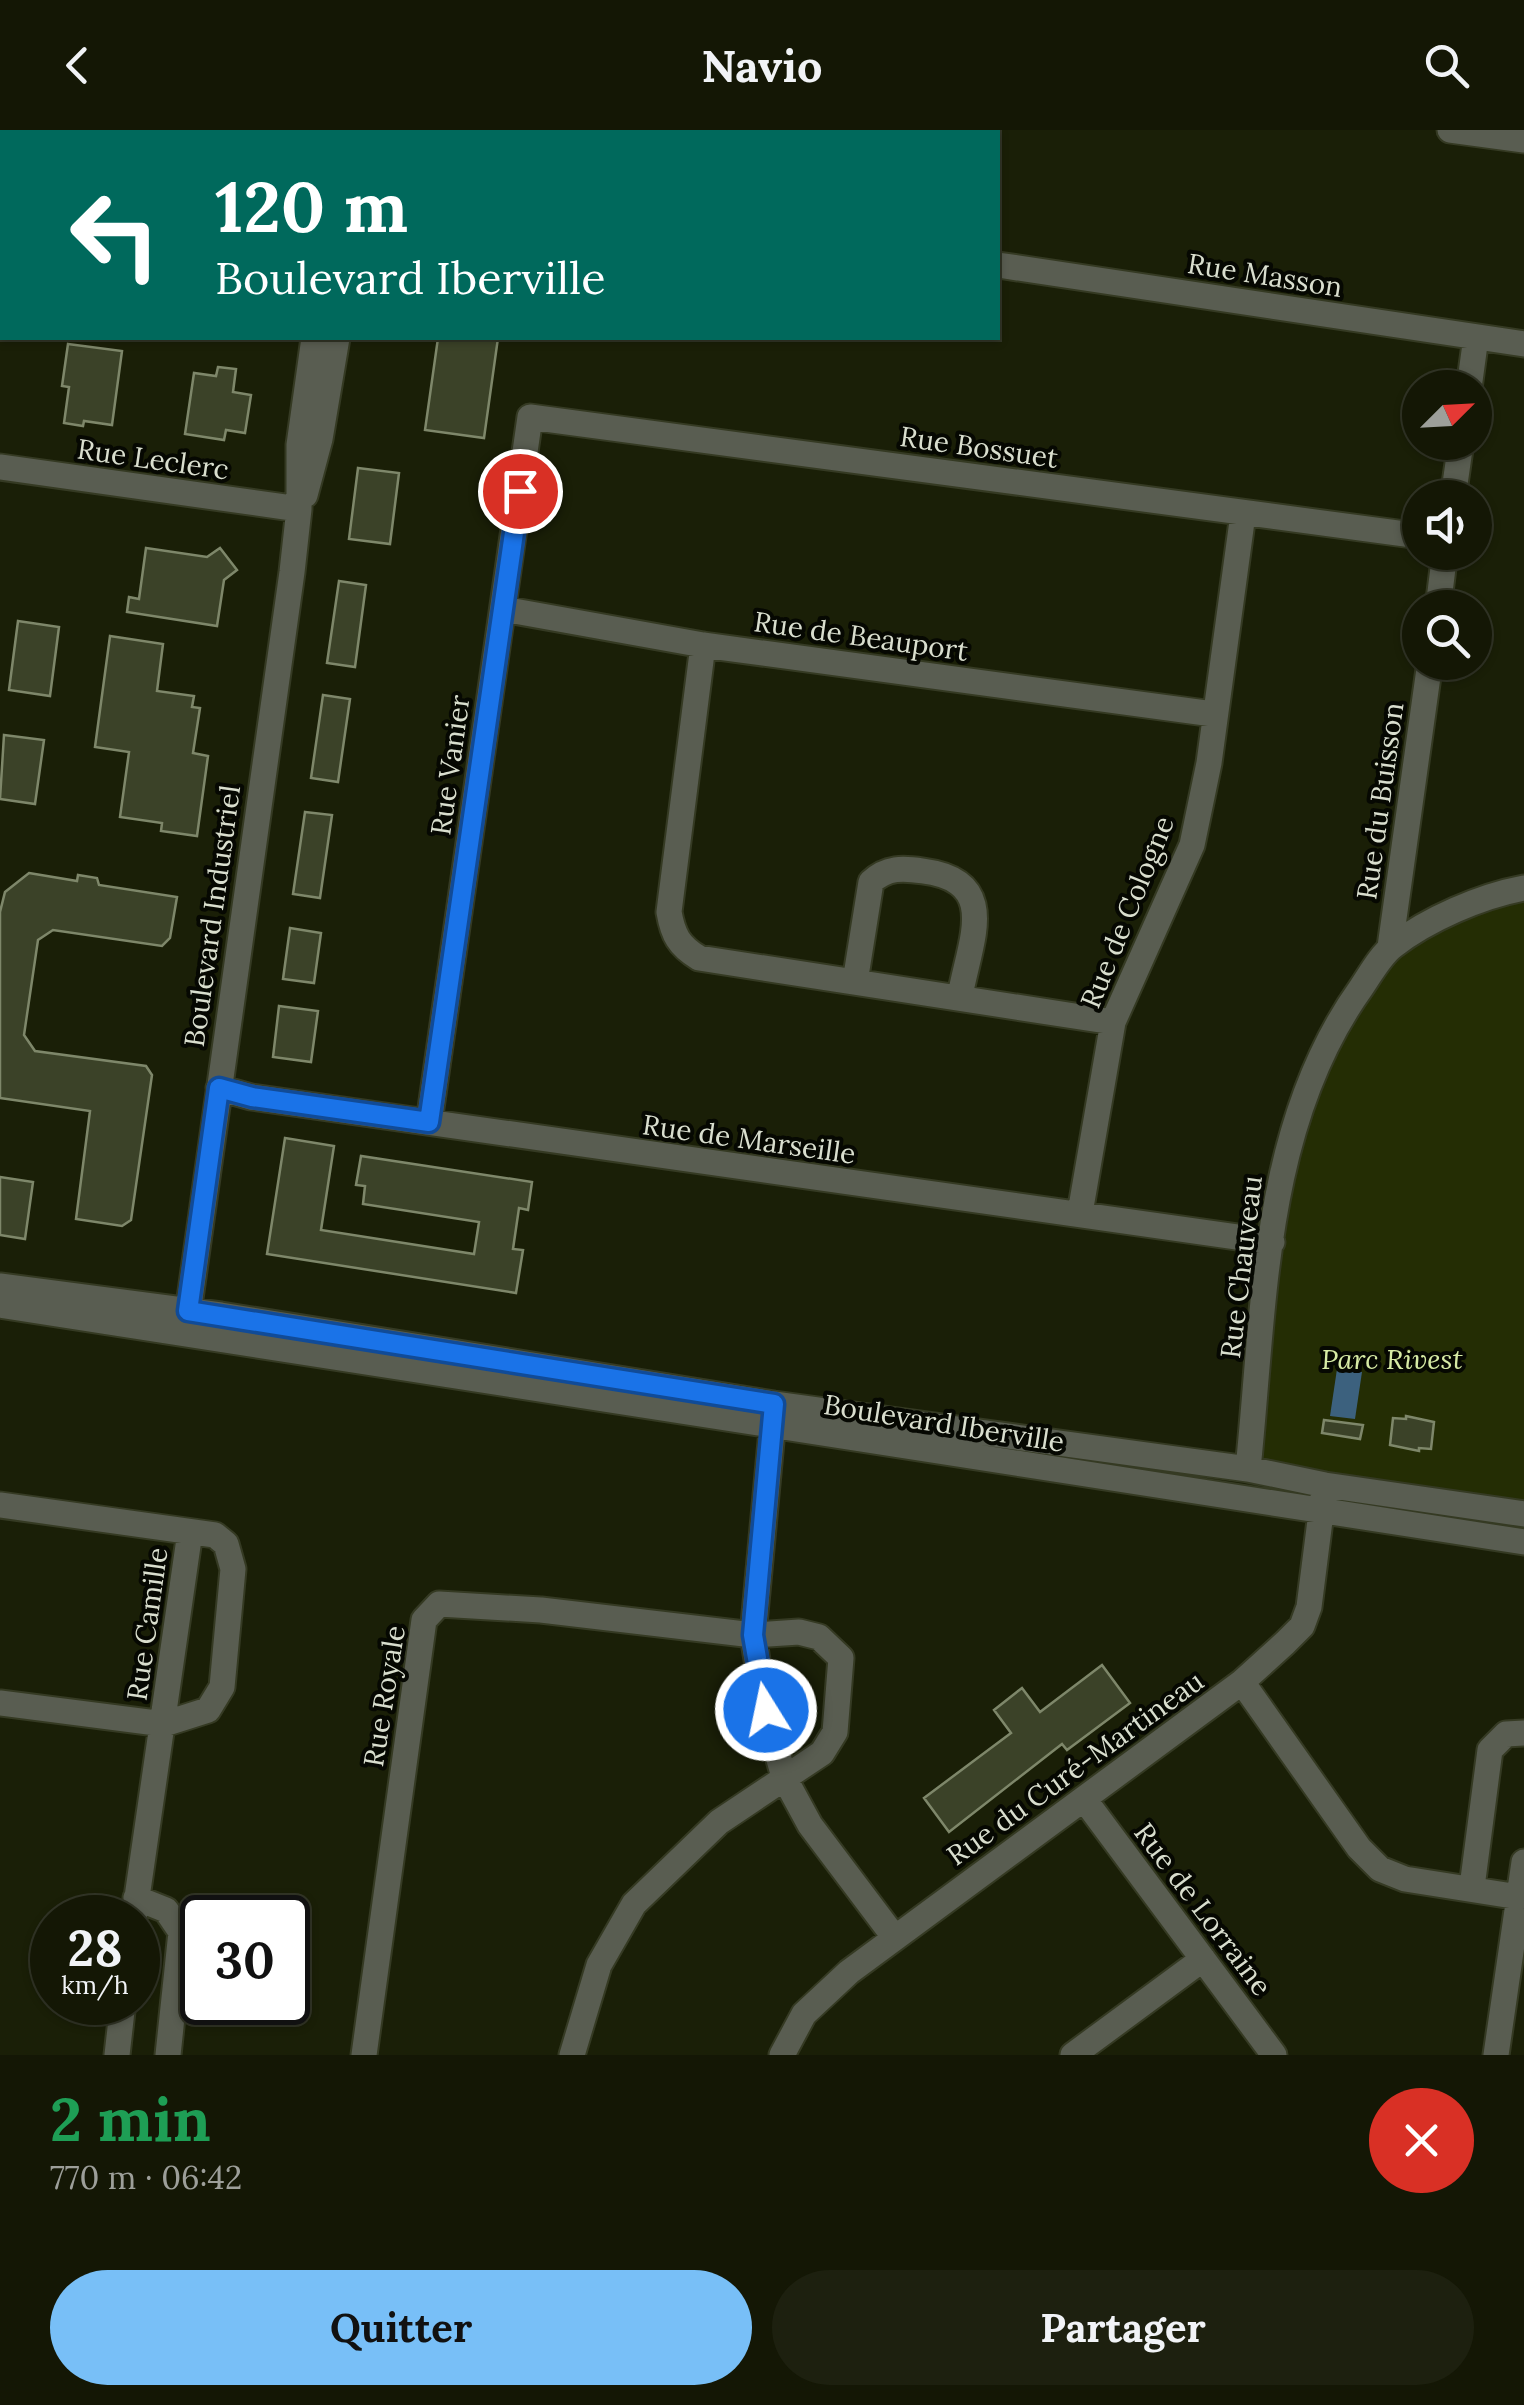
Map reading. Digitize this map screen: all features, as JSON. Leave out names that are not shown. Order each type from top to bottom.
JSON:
[{"type":"street","points":[[1450,130],[1523,137]]},
{"type":"street","name":"Rue Masson","points":[[1000,265],[1524,344]]},
{"type":"street","points":[[1471,370],[1476,337]]},
{"type":"street","name":"Boulevard Industriel","points":[[187,1322],[299,509],[299,445],[314,340]]},
{"type":"street","name":"Boulevard Industriel","points":[[299,509],[313,474],[336,340]]},
{"type":"street","name":"Rue Bossuet","points":[[530,417],[1402,534]]},
{"type":"street","name":"Rue Vanier","points":[[429,1122],[530,417]]},
{"type":"street","name":"Rue Leclerc","points":[[0,467],[299,509]]},
{"type":"street","name":"Rue de Cologne","points":[[1080,1213],[1112,1022],[1192,845],[1209,764],[1244,514]]},
{"type":"street","name":"Rue de Beauport","points":[[503,608],[704,644],[1213,714]]},
{"type":"street","points":[[704,644],[669,912],[673,934],[684,948],[700,958],[1112,1022]]},
{"type":"street","name":"Rue du Buisson","points":[[1390,948],[1427,680]]},
{"type":"street","points":[[855,982],[871,882],[901,868],[945,874],[966,886],[975,902],[960,996]]},
{"type":"street","name":"Rue Chauveau","points":[[1248,1469],[1279,1181],[1309,1080],[1338,1019],[1390,948],[1464,908],[1524,888]]},
{"type":"street","name":"Rue de Marseille","points":[[219,1088],[252,1097],[633,1154],[1272,1242]]},
{"type":"street","name":"Boulevard Iberville","points":[[0,1286],[187,1322],[773,1415],[1321,1513],[1524,1542]]},
{"type":"street","name":"Boulevard Iberville","points":[[0,1304],[187,1322]]},
{"type":"street","points":[[773,1415],[753,1635],[766,1710],[784,1777],[810,1826],[895,1938]]},
{"type":"street","name":"Boulevard Iberville","points":[[773,1415],[1248,1469],[1524,1514]]},
{"type":"street","name":"Rue du Curé-Martineau","points":[[782,2055],[804,2014],[849,1972],[1242,1682],[1302,1626],[1309,1607],[1325,1484]]},
{"type":"street","name":"Rue Camille","points":[[0,1505],[215,1535],[226,1544],[232,1558],[222,1687],[208,1710],[164,1724],[0,1703]]},
{"type":"street","name":"Rue Camille","points":[[137,1895],[190,1532]]},
{"type":"street","name":"Rue Royale","points":[[364,2055],[424,1620],[438,1604],[542,1610],[753,1635]]},
{"type":"street","points":[[572,2055],[599,1965],[634,1904],[719,1822],[822,1753],[835,1732],[841,1658],[819,1637],[800,1632],[753,1635]]},
{"type":"street","points":[[1242,1682],[1358,1848],[1380,1868],[1405,1879],[1519,1897]]},
{"type":"street","points":[[1472,1887],[1490,1750],[1506,1734],[1518,1730],[1524,1733]]},
{"type":"street","name":"Rue de Lorraine","points":[[1084,1799],[1274,2055]]},
{"type":"street","points":[[1496,2055],[1524,1862]]},
{"type":"street","name":"Rue Camille","points":[[160,1910],[166,1910],[181,1932],[168,2055]]},
{"type":"street","points":[[1073,2055],[1203,1959]]},
{"type":"street","points":[[117,2055],[121,2025]]},
{"type":"green space","name":"Parc Rivest","points":[[1524,889],[1524,1514],[1248,1469],[1279,1180],[1335,1022],[1417,932]]},
{"type":"water","points":[[1337,1369],[1362,1372],[1355,1419],[1330,1416]]},
{"type":"building","points":[[438,340],[498,340],[484,438],[425,430]]},
{"type":"building","points":[[68,344],[122,351],[112,425],[64,423],[69,387],[62,386]]},
{"type":"building","points":[[218,367],[236,369],[233,392],[251,395],[245,433],[226,430],[224,440],[185,434],[194,373],[216,376]]},
{"type":"building","points":[[358,468],[399,473],[390,544],[349,539]]},
{"type":"building","points":[[146,548],[207,557],[220,548],[237,570],[224,580],[217,626],[127,612],[129,597],[139,599]]},
{"type":"building","points":[[339,581],[366,585],[355,667],[327,663]]},
{"type":"building","points":[[18,621],[59,627],[50,696],[9,690]]},
{"type":"building","points":[[110,636],[163,644],[157,691],[194,696],[192,707],[200,708],[193,753],[208,756],[197,836],[161,831],[162,823],[120,817],[129,752],[95,747]]},
{"type":"building","points":[[323,695],[350,699],[338,782],[311,778]]},
{"type":"building","points":[[4,735],[44,740],[35,804],[0,799]]},
{"type":"building","points":[[305,812],[332,815],[320,898],[293,894]]},
{"type":"building","points":[[29,873],[77,881],[78,875],[97,878],[99,885],[177,897],[170,938],[162,946],[53,930],[38,940],[24,1035],[35,1051],[146,1066],[152,1075],[131,1220],[122,1226],[76,1219],[90,1111],[0,1098],[0,912],[5,892]]},
{"type":"building","points":[[290,928],[321,933],[314,983],[283,979]]},
{"type":"building","points":[[279,1006],[318,1011],[311,1062],[273,1057]]},
{"type":"building","points":[[285,1138],[334,1146],[321,1230],[474,1254],[479,1222],[363,1204],[365,1186],[356,1185],[361,1156],[532,1182],[528,1210],[519,1208],[513,1249],[523,1250],[516,1293],[267,1254]]},
{"type":"building","points":[[0,1177],[33,1182],[25,1239],[0,1235]]},
{"type":"building","points":[[1406,1416],[1434,1422],[1431,1449],[1419,1451],[1390,1445],[1393,1418]]},
{"type":"building","points":[[1324,1420],[1363,1425],[1360,1439],[1322,1433]]},
{"type":"building","points":[[1102,1665],[1130,1703],[1067,1750],[1062,1744],[949,1832],[924,1798],[1011,1733],[994,1710],[1022,1688],[1040,1712]]},
{"type":"route","points":[[520,491],[429,1122],[252,1097],[219,1088],[188,1311],[774,1404],[753,1635],[766,1710]]}]
